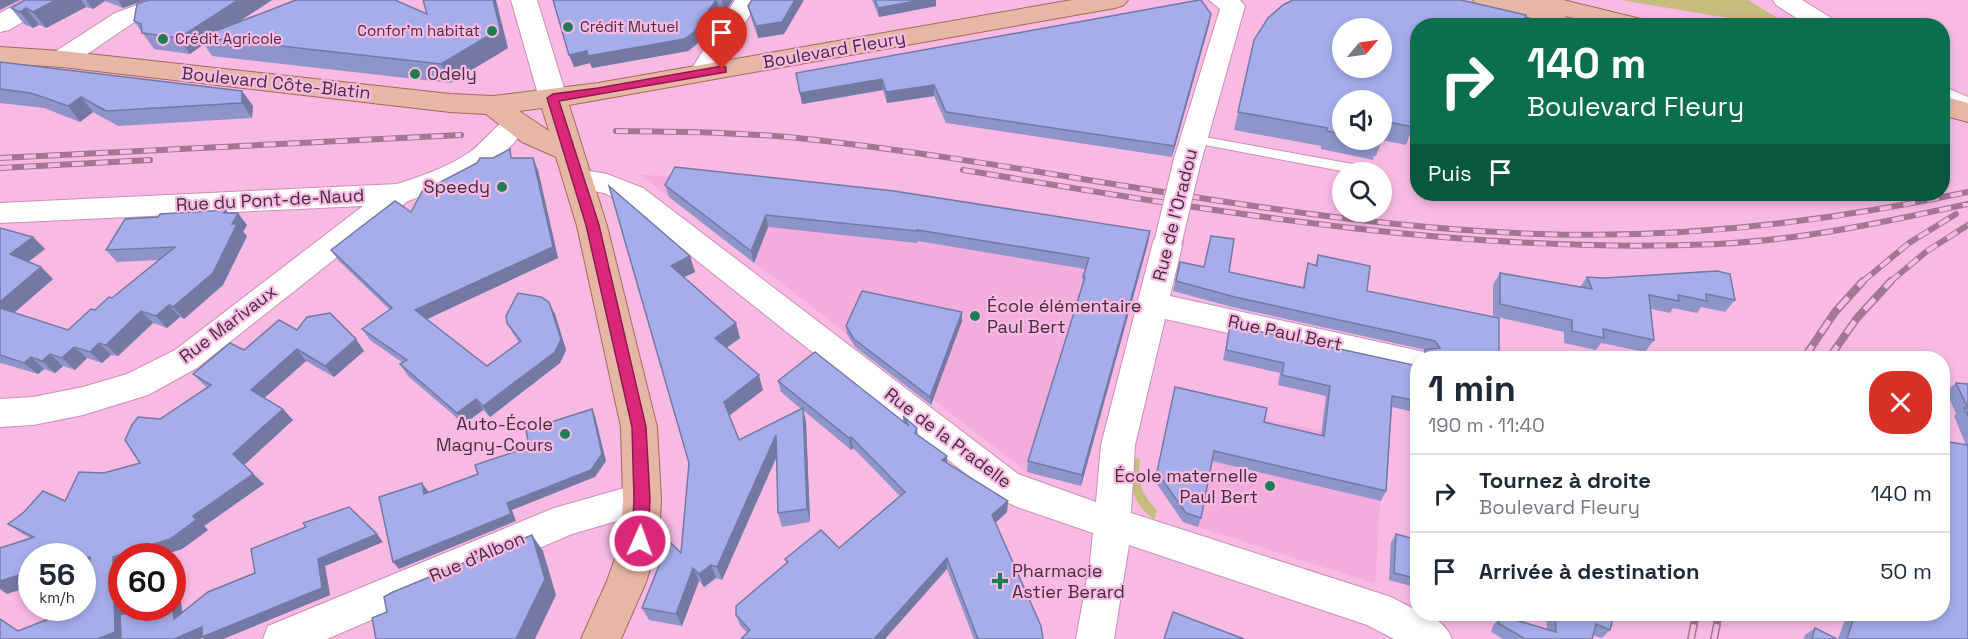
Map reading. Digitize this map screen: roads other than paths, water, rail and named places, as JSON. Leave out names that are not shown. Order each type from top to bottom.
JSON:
[{"type":"main road","points":[[0,24],[43,0]]},
{"type":"main road","points":[[524,0],[592,225],[639,427],[642,499],[640,541],[602,639]]},
{"type":"main road","name":"Boulevard Fleury","points":[[553,98],[598,92],[1115,0]]},
{"type":"main road","points":[[1486,0],[1555,18]]},
{"type":"main road","points":[[1533,0],[1604,18]]},
{"type":"main road","name":"Boulevard Côte-Blatin","points":[[0,56],[62,59],[450,103],[493,105],[553,98]]},
{"type":"main road","points":[[493,105],[575,166]]},
{"type":"main road","points":[[1950,107],[1968,111]]},
{"type":"street","points":[[62,59],[124,18],[174,0]]},
{"type":"street","points":[[702,73],[747,0]]},
{"type":"street","points":[[1785,0],[1814,18]]},
{"type":"street","name":"Rue de l'Oradou","points":[[1095,639],[1109,562],[1118,445],[1191,151],[1232,2]]},
{"type":"street","points":[[1950,99],[1968,111]]},
{"type":"street","name":"Rue du Pont-de-Naud","points":[[0,213],[398,194],[439,181],[465,169],[487,155],[516,123]]},
{"type":"street","name":"Rue de la Pradelle","points":[[575,166],[602,182],[621,188],[633,195],[1006,485],[1030,495],[1377,610],[1432,639]]},
{"type":"street","name":"Rue Marivaux","points":[[0,413],[33,411],[83,401],[136,385],[186,359],[398,194]]},
{"type":"street","name":"Rue Paul Bert","points":[[1153,304],[1410,360]]},
{"type":"street","name":"Rue d'Albon","points":[[282,639],[567,519],[642,499]]},
{"type":"lane","points":[[1191,151],[1332,168]]},
{"type":"railway","points":[[616,131],[736,134],[807,139],[990,164],[1264,208],[1356,220],[1448,229],[1540,234],[1594,235],[1702,231],[1809,220],[1925,201]]},
{"type":"railway","points":[[0,158],[461,135]]},
{"type":"railway","points":[[0,168],[150,160]]},
{"type":"railway","points":[[963,170],[1338,227],[1527,243],[1622,246],[1749,242],[1843,229],[1968,204]]},
{"type":"railway","points":[[1950,196],[1968,192]]},
{"type":"railway","points":[[1862,282],[1909,243],[1956,214]]},
{"type":"railway","points":[[1890,282],[1927,251],[1968,225]]},
{"type":"railway","points":[[1809,351],[1835,312],[1862,282]]},
{"type":"railway","points":[[1834,351],[1857,318],[1890,282]]},
{"type":"railway","points":[[1691,639],[1695,621]]},
{"type":"railway","points":[[1714,639],[1718,621]]},
{"type":"place","name":"Crédit Mutuel","points":[[568,27]]},
{"type":"place","name":"Confor'm habitat","points":[[492,31]]},
{"type":"place","name":"Crédit Agricole","points":[[163,39]]},
{"type":"place","name":"Odely","points":[[415,74]]},
{"type":"place","name":"Speedy","points":[[502,187]]},
{"type":"place","name":"École élémentaire Paul Bert","points":[[975,316]]},
{"type":"place","name":"Auto-École Magny-Cours","points":[[565,434]]},
{"type":"place","name":"École maternelle Paul Bert","points":[[1270,486]]},
{"type":"place","name":"Pharmacie Astier Berard","points":[[1000,581]]}]
